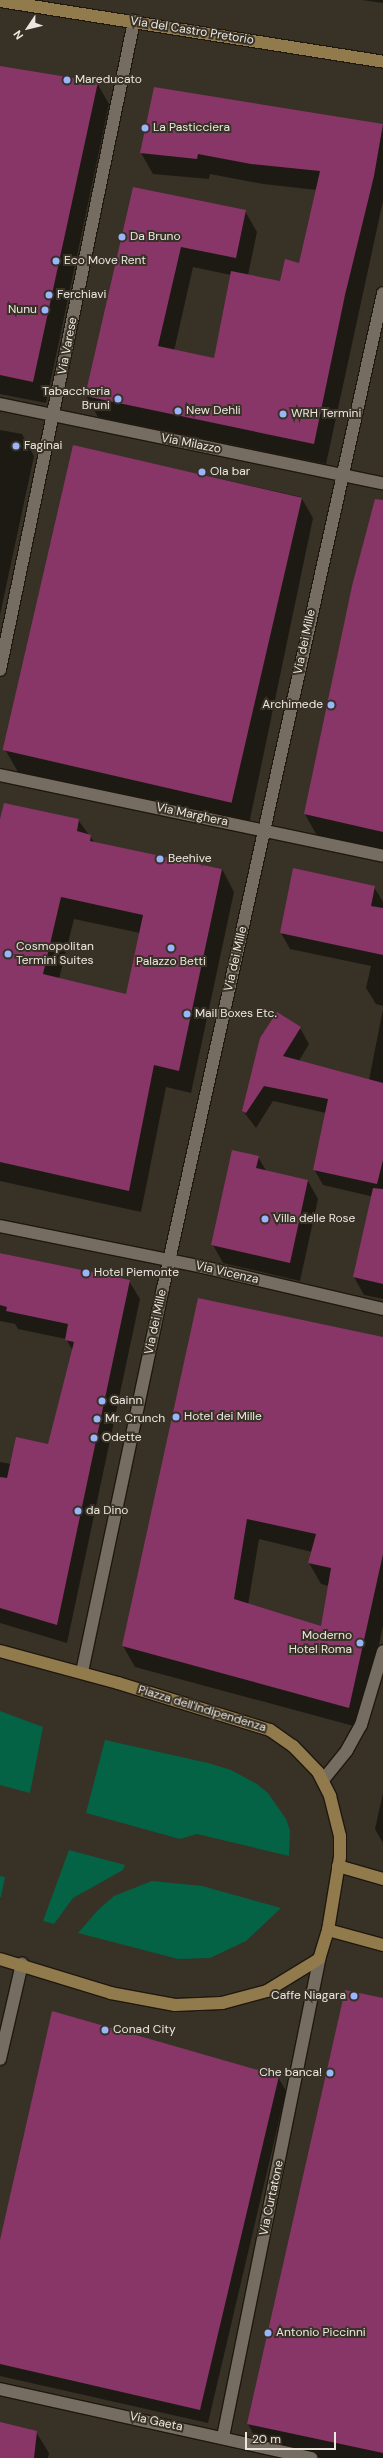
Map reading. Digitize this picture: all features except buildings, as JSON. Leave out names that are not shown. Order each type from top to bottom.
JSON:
[{"type":"street","name":"Via del Castro Pretorio","points":[[0,1],[383,62]]},
{"type":"street","name":"Via Varese","points":[[0,670],[54,417],[134,22]]},
{"type":"street","name":"Via dei Mille","points":[[82,1672],[169,1260],[383,293]]},
{"type":"street","name":"Via Milazzo","points":[[0,404],[54,417],[383,483]]},
{"type":"street","name":"Via Marghera","points":[[0,775],[383,856]]},
{"type":"street","name":"Via Vicenza","points":[[0,1226],[169,1260],[383,1309]]},
{"type":"street","name":"Piazza dell'Indipendenza","points":[[0,1651],[82,1672],[262,1726],[293,1746],[323,1780],[339,1825],[338,1866],[328,1930],[319,1959]]},
{"type":"street","points":[[323,1780],[357,1734],[383,1651]]},
{"type":"street","points":[[338,1866],[383,1879]]},
{"type":"street","points":[[328,1930],[383,1945]]},
{"type":"street","points":[[0,1959],[22,1964],[142,2001],[175,2005],[207,2005],[236,2001],[268,1991],[319,1959]]},
{"type":"street","name":"Via Curtatone","points":[[223,2437],[319,1959]]},
{"type":"street","points":[[0,2059],[22,1964]]},
{"type":"street","name":"Via Gaeta","points":[[0,2389],[223,2437],[311,2458]]},
{"type":"green space","points":[[0,1711],[43,1727],[30,1793],[0,1785]]},
{"type":"green space","points":[[105,1740],[208,1763],[231,1770],[257,1784],[268,1793],[286,1819],[290,1830],[289,1856],[197,1834],[180,1839],[86,1813]]},
{"type":"green space","points":[[69,1850],[125,1865],[123,1870],[73,1898],[54,1924],[43,1921]]},
{"type":"green space","points":[[0,1876],[5,1877],[1,1897],[0,1897]]},
{"type":"green space","points":[[152,1881],[202,1886],[281,1908],[246,1941],[210,1958],[178,1959],[78,1933],[98,1910],[114,1896]]},
{"type":"place","name":"Mareducato","points":[[67,80]]},
{"type":"place","name":"La Pasticciera","points":[[145,128]]},
{"type":"place","name":"Da Bruno","points":[[122,237]]},
{"type":"place","name":"Eco Move Rent","points":[[56,261]]},
{"type":"place","name":"Ferchiavi","points":[[49,295]]},
{"type":"place","name":"Nunu","points":[[45,310]]},
{"type":"place","name":"Tabaccheria Bruni","points":[[118,399]]},
{"type":"place","name":"New Dehli","points":[[178,411]]},
{"type":"place","name":"WRH Termini","points":[[283,414]]},
{"type":"place","name":"Faginai","points":[[16,446]]},
{"type":"place","name":"Ola bar","points":[[202,472]]},
{"type":"place","name":"Archimede","points":[[331,705]]},
{"type":"place","name":"Beehive","points":[[160,859]]},
{"type":"place","name":"Palazzo Betti","points":[[171,948]]},
{"type":"place","name":"Cosmopolitan Termini Suites","points":[[8,954]]},
{"type":"place","name":"Mail Boxes Etc.","points":[[187,1014]]},
{"type":"place","name":"Villa delle Rose","points":[[265,1219]]},
{"type":"place","name":"Hotel Piemonte","points":[[86,1273]]},
{"type":"place","name":"Gainn","points":[[102,1401]]},
{"type":"place","name":"Hotel dei Mille","points":[[176,1417]]},
{"type":"place","name":"Mr. Crunch","points":[[97,1419]]},
{"type":"place","name":"Odette","points":[[94,1438]]},
{"type":"place","name":"da Dino","points":[[78,1511]]},
{"type":"place","name":"Moderno Hotel Roma","points":[[360,1643]]},
{"type":"place","name":"Caffe Niagara","points":[[354,1996]]},
{"type":"place","name":"Conad City","points":[[105,2030]]},
{"type":"place","name":"Che banca!","points":[[330,2073]]},
{"type":"place","name":"Antonio Piccinni","points":[[268,2333]]}]
